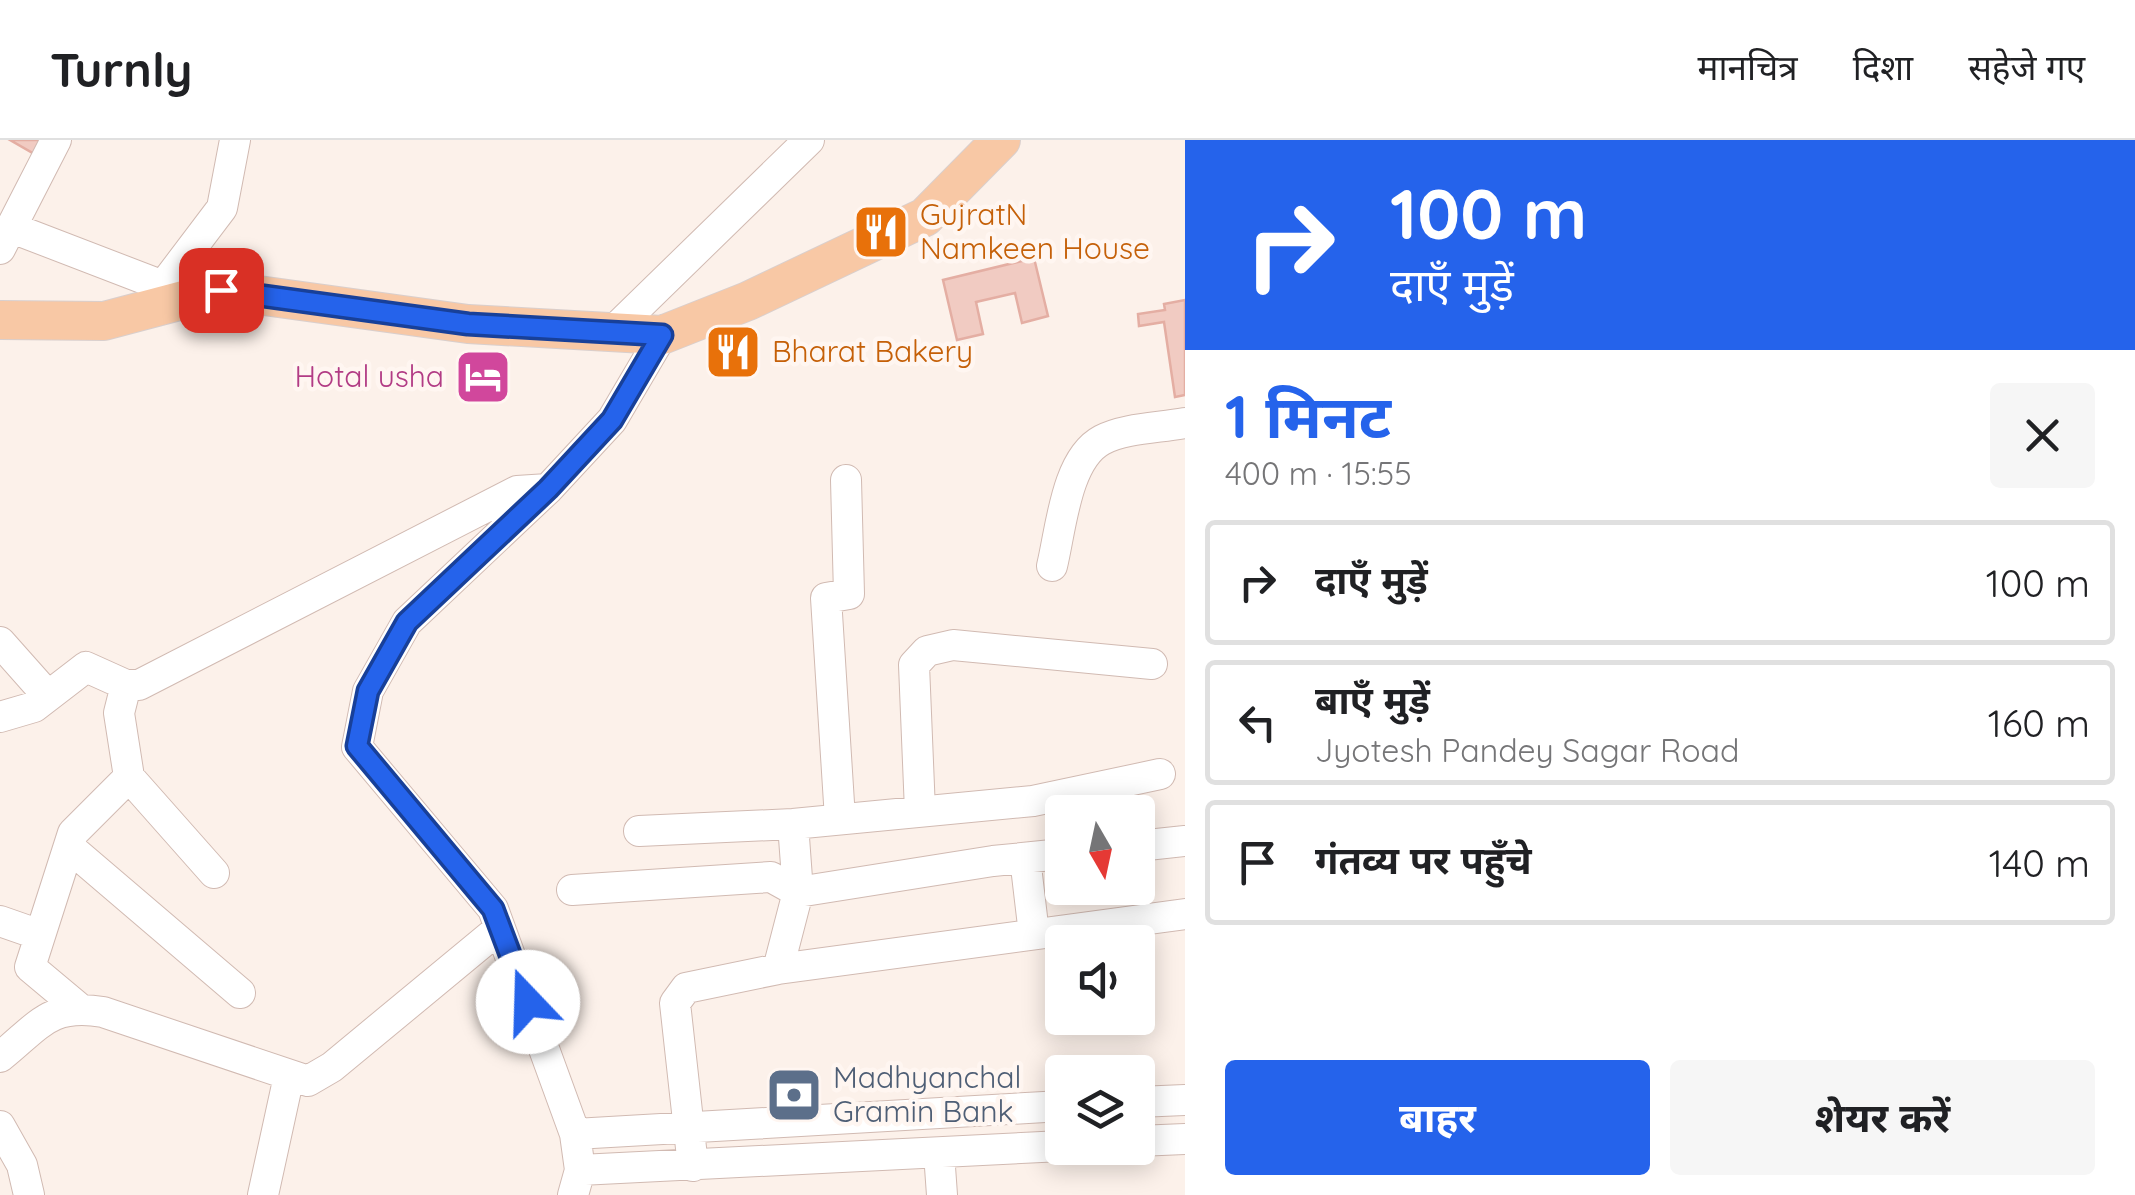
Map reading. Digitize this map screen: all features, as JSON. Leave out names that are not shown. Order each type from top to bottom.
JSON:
[{"type":"main road","points":[[0,320],[104,321],[162,296],[221,290],[468,324],[662,335],[748,301],[925,217],[1000,140]]},
{"type":"street","points":[[56,140],[6,239],[162,296],[222,208],[235,140]]},
{"type":"street","points":[[612,332],[810,140]]},
{"type":"street","points":[[662,335],[612,420],[548,489],[407,622],[368,691],[357,746],[493,909],[575,1134],[576,1183],[693,1166],[1045,1147]]},
{"type":"street","points":[[1052,566],[1075,469],[1086,452],[1117,434],[1185,423]]},
{"type":"street","points":[[840,819],[826,598],[849,594],[846,480]]},
{"type":"street","points":[[0,717],[34,706],[86,667],[126,685],[138,685],[518,492],[548,489]]},
{"type":"street","points":[[0,642],[48,696]]},
{"type":"street","points":[[920,811],[914,665],[927,651],[953,644],[1152,664]]},
{"type":"street","points":[[126,685],[119,713],[130,776],[214,874]]},
{"type":"street","points":[[638,830],[793,824],[1033,801],[1160,774]]},
{"type":"street","points":[[79,1008],[30,967],[73,833],[130,776]]},
{"type":"street","points":[[778,968],[798,892],[793,824]]},
{"type":"street","points":[[1155,844],[1185,841]]},
{"type":"street","points":[[69,847],[240,993]]},
{"type":"street","points":[[572,890],[771,877],[798,892],[1045,856]]},
{"type":"street","points":[[1025,858],[1034,934]]},
{"type":"street","points":[[693,1166],[675,1004],[686,988],[778,968],[1185,914]]},
{"type":"street","points":[[0,921],[40,935]]},
{"type":"street","points":[[0,1058],[56,1012],[79,1008],[103,1012],[308,1081],[332,1067],[500,928]]},
{"type":"street","points":[[265,1195],[289,1076]]},
{"type":"street","points":[[1155,1101],[1185,1100]]},
{"type":"street","points":[[575,1134],[1045,1107]]},
{"type":"street","points":[[0,1126],[22,1165],[28,1195]]},
{"type":"street","points":[[1155,1141],[1185,1139]]},
{"type":"street","points":[[940,1152],[942,1195]]},
{"type":"building","points":[[10,140],[64,140],[50,163]]},
{"type":"building","points":[[1034,258],[1048,316],[1022,323],[1015,293],[976,302],[983,334],[957,340],[943,280]]},
{"type":"building","points":[[1185,300],[1185,395],[1175,397],[1164,322],[1139,326],[1138,314],[1165,310],[1164,304]]},
{"type":"place","name":"GujratN Namkeen House","points":[[881,232]]},
{"type":"place","name":"Bharat Bakery","points":[[733,352]]},
{"type":"place","name":"Hotal usha","points":[[483,377]]},
{"type":"place","name":"Madhyanchal Gramin Bank","points":[[794,1095]]},
{"type":"route","points":[[221,290],[468,324],[662,335],[612,420],[548,489],[407,622],[368,691],[357,746],[493,909],[528,1002]]}]
